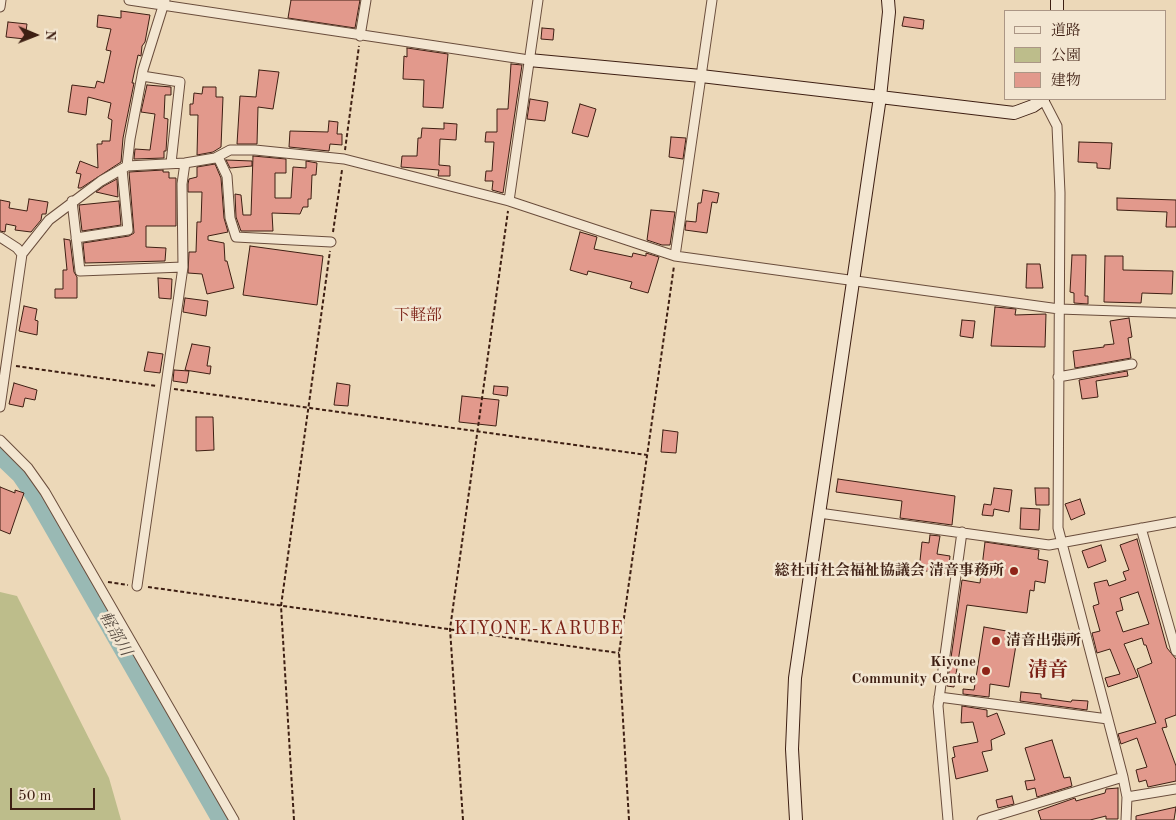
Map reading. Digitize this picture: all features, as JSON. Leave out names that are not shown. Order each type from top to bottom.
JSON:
[{"type":"street","points":[[0,7],[1,0]]},
{"type":"street","points":[[129,0],[164,3],[360,36],[529,60],[701,76],[1014,113],[1033,106],[1042,100]]},
{"type":"street","points":[[360,36],[366,0]]},
{"type":"street","points":[[509,201],[538,0]]},
{"type":"street","points":[[675,256],[712,0]]},
{"type":"street","points":[[796,820],[792,748],[795,678],[880,97],[890,12],[888,0]]},
{"type":"street","points":[[76,238],[128,230],[125,167],[142,76],[164,3]]},
{"type":"street","points":[[142,76],[180,82],[171,164]]},
{"type":"street","points":[[1044,100],[1056,120],[1060,193],[1058,528],[1060,542],[1123,777],[1127,797],[1126,820]]},
{"type":"street","points":[[0,407],[22,254],[49,220],[72,201],[125,167],[185,163],[218,157],[230,150],[255,150],[344,158],[509,201],[675,256],[1059,309],[1176,313]]},
{"type":"street","points":[[218,157],[227,176],[230,218],[236,237],[331,242]]},
{"type":"street","points":[[137,586],[183,267],[182,184],[185,163]]},
{"type":"street","points":[[72,201],[80,271],[183,267]]},
{"type":"street","points":[[0,237],[17,248],[22,254]]},
{"type":"street","points":[[1058,377],[1132,364]]},
{"type":"street","points":[[0,440],[37,480],[234,820]]},
{"type":"street","points":[[819,513],[1049,545],[1176,522]]},
{"type":"street","points":[[1140,528],[1176,651]]},
{"type":"street","points":[[948,820],[938,697],[962,532]]},
{"type":"street","points":[[938,697],[1108,719]]},
{"type":"street","points":[[982,820],[1123,777]]},
{"type":"street","points":[[1127,797],[1176,789]]},
{"type":"path","points":[[294,820],[281,606],[310,408],[360,36]]},
{"type":"path","points":[[463,820],[450,629],[479,432],[509,201]]},
{"type":"path","points":[[629,820],[619,653],[675,256]]},
{"type":"path","points":[[310,408],[647,455]]},
{"type":"path","points":[[96,580],[619,653]]},
{"type":"green space","points":[[0,592],[17,596],[109,778],[121,820],[0,820]]},
{"type":"building","points":[[291,0],[360,0],[355,28],[288,18]]},
{"type":"building","points":[[121,11],[150,15],[145,42],[142,46],[141,56],[138,55],[132,83],[134,83],[123,138],[121,162],[81,188],[78,188],[81,174],[76,173],[80,161],[98,168],[97,144],[102,144],[102,141],[110,141],[112,120],[108,118],[111,103],[88,97],[86,115],[68,112],[72,85],[95,88],[97,81],[104,83],[111,51],[106,50],[111,29],[97,27],[98,15],[121,18]]},
{"type":"building","points":[[904,17],[924,20],[923,29],[902,26]]},
{"type":"building","points":[[8,22],[27,24],[25,39],[6,37]]},
{"type":"building","points":[[542,28],[554,29],[553,40],[541,39]]},
{"type":"building","points":[[407,48],[448,54],[443,108],[423,107],[424,80],[403,79],[404,56],[407,57]]},
{"type":"building","points":[[511,64],[522,65],[503,193],[492,190],[493,181],[485,181],[486,171],[492,171],[494,142],[485,142],[486,132],[497,132],[497,109],[508,109]]},
{"type":"building","points":[[259,70],[279,72],[273,109],[258,107],[257,144],[237,144],[240,96],[256,97]]},
{"type":"building","points":[[147,85],[171,87],[171,95],[165,95],[164,118],[168,119],[166,151],[164,151],[164,158],[134,159],[135,149],[150,150],[155,114],[141,112]]},
{"type":"building","points":[[203,87],[216,87],[216,97],[223,97],[221,147],[213,152],[197,155],[198,115],[190,115],[190,104],[193,104],[194,93],[202,94]]},
{"type":"building","points":[[530,99],[548,102],[545,121],[527,119]]},
{"type":"building","points":[[580,104],[596,109],[588,137],[572,133]]},
{"type":"building","points":[[329,121],[338,122],[337,134],[342,134],[342,145],[330,144],[329,151],[289,147],[290,131],[328,132]]},
{"type":"building","points":[[444,123],[457,124],[456,140],[440,139],[439,165],[450,166],[450,176],[438,176],[439,170],[401,167],[402,156],[417,156],[418,138],[421,138],[422,128],[444,129]]},
{"type":"building","points":[[671,137],[686,138],[683,159],[669,157]]},
{"type":"building","points":[[1079,142],[1112,143],[1110,169],[1097,168],[1097,163],[1078,162]]},
{"type":"building","points":[[253,156],[286,159],[286,173],[275,173],[275,198],[291,198],[293,167],[306,168],[306,161],[317,163],[316,175],[312,175],[311,199],[308,199],[308,207],[303,207],[300,214],[272,213],[273,231],[241,231],[236,217],[235,194],[241,195],[243,215],[251,215]]},
{"type":"building","points":[[226,160],[252,161],[252,166],[230,168]]},
{"type":"building","points":[[215,164],[221,178],[224,218],[228,232],[208,236],[208,240],[224,243],[225,261],[227,261],[234,288],[207,294],[202,274],[188,273],[189,252],[196,252],[197,222],[201,222],[202,192],[188,192],[188,184],[189,179],[197,177],[197,167]]},
{"type":"building","points":[[163,170],[163,172],[169,172],[169,178],[176,178],[176,226],[146,226],[146,247],[166,248],[165,261],[85,263],[83,243],[129,236],[134,233],[129,172]]},
{"type":"building","points":[[117,179],[118,197],[96,192],[104,186]]},
{"type":"building","points":[[703,190],[719,193],[717,203],[712,202],[707,233],[685,230],[686,221],[696,222],[698,203],[701,203]]},
{"type":"building","points":[[1117,198],[1176,200],[1176,227],[1166,227],[1167,212],[1117,210]]},
{"type":"building","points":[[29,199],[48,202],[46,214],[42,214],[41,220],[31,232],[15,230],[16,226],[6,224],[5,232],[0,231],[0,200],[10,202],[9,208],[27,211]]},
{"type":"building","points":[[119,201],[121,225],[82,231],[79,205]]},
{"type":"building","points":[[651,210],[675,212],[670,245],[662,245],[647,240]]},
{"type":"building","points":[[580,232],[597,237],[594,249],[632,257],[633,253],[646,256],[646,253],[659,257],[648,293],[630,288],[632,282],[588,271],[587,275],[570,270]]},
{"type":"building","points":[[64,239],[70,240],[74,272],[77,277],[77,298],[55,298],[55,289],[63,289],[63,270],[67,270]]},
{"type":"building","points":[[250,246],[323,256],[317,305],[243,295]]},
{"type":"building","points":[[1072,255],[1086,255],[1085,296],[1088,296],[1088,304],[1074,303],[1074,293],[1070,292]]},
{"type":"building","points":[[1105,256],[1123,256],[1123,270],[1173,271],[1172,294],[1142,293],[1141,303],[1104,302]]},
{"type":"building","points":[[1027,264],[1040,264],[1043,288],[1026,288]]},
{"type":"building","points":[[158,278],[172,279],[171,299],[159,298]]},
{"type":"building","points":[[185,298],[208,301],[206,316],[183,312]]},
{"type":"building","points":[[24,306],[37,309],[35,320],[38,321],[37,335],[19,331]]},
{"type":"building","points":[[995,307],[1016,309],[1015,315],[1046,314],[1045,347],[991,346]]},
{"type":"building","points":[[1129,318],[1132,337],[1128,338],[1131,358],[1075,368],[1073,351],[1114,344],[1110,321]]},
{"type":"building","points":[[962,320],[975,321],[973,338],[960,336]]},
{"type":"building","points":[[192,344],[210,347],[207,366],[211,366],[210,374],[185,370]]},
{"type":"building","points":[[148,352],[163,354],[160,373],[144,371]]},
{"type":"building","points":[[174,370],[189,371],[187,383],[173,381]]},
{"type":"building","points":[[1127,371],[1128,376],[1096,381],[1098,397],[1082,399],[1079,380]]},
{"type":"building","points":[[14,383],[37,390],[35,400],[25,398],[23,407],[9,404]]},
{"type":"building","points":[[337,383],[350,385],[348,406],[334,405]]},
{"type":"building","points":[[494,386],[508,387],[507,396],[493,394]]},
{"type":"building","points":[[462,396],[499,400],[496,426],[459,422]]},
{"type":"building","points":[[196,417],[213,417],[214,450],[196,451]]},
{"type":"building","points":[[663,430],[678,432],[676,453],[661,452]]},
{"type":"building","points":[[838,479],[955,496],[952,525],[900,518],[902,501],[836,492]]},
{"type":"building","points":[[0,487],[15,493],[15,490],[24,493],[10,534],[0,530]]},
{"type":"building","points":[[994,488],[1012,490],[1009,512],[994,509],[993,516],[982,515],[984,504],[991,505]]},
{"type":"building","points":[[1035,488],[1049,488],[1049,505],[1036,505]]},
{"type":"building","points":[[1080,499],[1085,514],[1071,520],[1065,504]]},
{"type":"building","points":[[1021,508],[1040,509],[1039,530],[1020,529]]},
{"type":"building","points":[[930,535],[940,536],[937,554],[950,556],[948,574],[919,570],[922,542],[929,543]]},
{"type":"building","points":[[1137,539],[1167,648],[1176,659],[1176,715],[1165,719],[1167,727],[1162,728],[1176,766],[1176,781],[1148,787],[1146,780],[1139,782],[1136,770],[1147,767],[1137,738],[1121,744],[1118,734],[1156,723],[1137,669],[1152,663],[1146,645],[1144,645],[1142,638],[1124,644],[1138,677],[1108,687],[1105,678],[1120,674],[1110,649],[1097,653],[1092,633],[1100,631],[1093,606],[1099,604],[1094,583],[1107,580],[1109,586],[1126,580],[1123,572],[1129,570],[1120,545]],"holes":[[[1138,592],[1149,624],[1123,632],[1116,612],[1123,610],[1120,598]]]},
{"type":"building","name":"総社市社会福祉協議会 清音事務所","points":[[985,542],[1039,550],[1038,559],[1048,561],[1045,583],[1035,581],[1034,591],[1030,590],[1027,613],[967,605],[954,687],[947,686],[962,580],[980,583]]},
{"type":"building","points":[[1101,545],[1106,561],[1088,568],[1082,551]]},
{"type":"building","points":[[984,627],[1018,633],[1009,687],[990,684],[989,697],[963,694],[963,689],[974,690]]},
{"type":"building","points":[[1021,692],[1041,694],[1041,698],[1071,702],[1072,700],[1088,701],[1087,710],[1020,701]]},
{"type":"building","points":[[962,706],[987,710],[987,717],[997,713],[1005,734],[991,740],[992,750],[982,752],[988,771],[956,779],[952,758],[955,757],[953,747],[978,742],[973,722],[961,723]]},
{"type":"building","points":[[1052,740],[1064,778],[1070,777],[1072,786],[1037,797],[1035,788],[1027,790],[1025,781],[1035,780],[1025,748]]},
{"type":"building","points":[[1118,788],[1118,819],[1106,819],[1106,816],[1090,820],[1041,820],[1038,811],[1075,798],[1076,801],[1105,793],[1106,789]]},
{"type":"building","points":[[1012,796],[1014,804],[998,808],[996,800]]},
{"type":"building","points":[[1176,807],[1174,820],[1136,820],[1136,816]]},
{"type":"waterway","name":"軽部川","points":[[0,454],[21,474],[38,499],[222,820]]},
{"type":"place","name":"総社市社会福祉協議会 清音事務所","points":[[1014,571]]},
{"type":"place","name":"清音出張所","points":[[996,641]]},
{"type":"place","name":"Kiyone Community Centre","points":[[986,671]]},
{"type":"district","name":"下軽部","points":[[418,316]]},
{"type":"district","name":"KIYONE-KARUBE","points":[[539,629]]},
{"type":"district","name":"清音","points":[[1048,671]]}]
